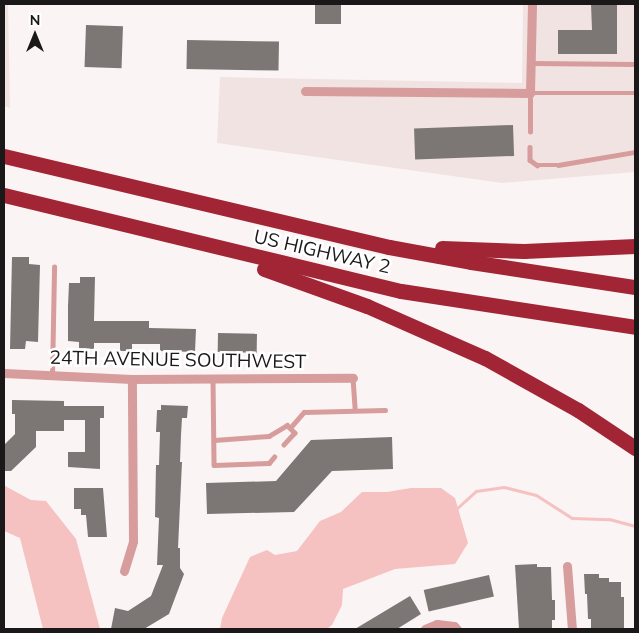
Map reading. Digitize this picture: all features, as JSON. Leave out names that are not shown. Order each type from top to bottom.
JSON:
[{"type":"highway","name":"US HIGHWAY 2","points":[[4,156],[354,239],[471,262],[635,286]]},
{"type":"highway","name":"US HIGHWAY 2","points":[[4,195],[401,291],[635,327]]},
{"type":"highway","points":[[354,239],[454,250],[524,251],[635,246]]},
{"type":"highway","points":[[188,240],[228,257],[285,275],[367,306],[485,358],[578,410],[635,448]]},
{"type":"street","points":[[305,91],[530,94],[532,4]]},
{"type":"street","name":"24TH AVENUE SOUTHWEST","points":[[4,373],[132,379],[352,378]]},
{"type":"street","points":[[124,571],[133,541],[132,379]]},
{"type":"street","points":[[567,566],[572,629]]},
{"type":"street","points":[[425,629],[437,624],[454,626],[457,629]]},
{"type":"lane","points":[[531,63],[635,64]]},
{"type":"lane","points":[[530,132],[530,94],[635,93]]},
{"type":"lane","points":[[530,147],[530,160],[536,165],[558,165],[635,152]]},
{"type":"lane","points":[[52,375],[54,267]]},
{"type":"lane","points":[[352,378],[355,410]]},
{"type":"lane","points":[[213,379],[214,465],[270,463],[274,457]]},
{"type":"lane","points":[[290,428],[304,412],[385,410]]},
{"type":"lane","points":[[214,440],[269,436],[288,425],[294,433],[284,445]]},
{"type":"shaded area","points":[[4,4],[8,4],[10,108],[4,106]]},
{"type":"shaded area","points":[[523,4],[635,4],[635,172],[502,183],[217,143],[220,77],[522,83]]},
{"type":"shaded area","points":[[5,486],[31,500],[46,501],[76,539],[100,629],[43,629],[20,538],[4,531]]},
{"type":"shaded area","points":[[411,488],[441,488],[455,498],[468,543],[455,564],[395,569],[343,589],[342,605],[332,625],[327,629],[220,629],[222,618],[250,557],[267,550],[275,555],[297,551],[320,521],[341,512],[362,492],[387,492]]},
{"type":"building","points":[[315,4],[341,4],[341,24],[315,24]]},
{"type":"building","points":[[591,4],[617,4],[617,54],[558,54],[558,30],[592,30]]},
{"type":"building","points":[[86,25],[123,26],[122,68],[85,67]]},
{"type":"building","points":[[187,40],[279,42],[278,71],[186,69]]},
{"type":"building","points":[[513,125],[514,156],[415,159],[414,128]]},
{"type":"building","points":[[12,257],[29,257],[29,264],[40,265],[38,342],[26,341],[25,349],[10,349]]},
{"type":"building","points":[[80,277],[95,277],[94,321],[149,321],[149,328],[196,329],[195,352],[160,351],[160,344],[132,344],[132,351],[120,351],[120,343],[94,343],[94,349],[79,348],[79,342],[68,341],[69,283],[80,283]]},
{"type":"building","points":[[218,333],[257,334],[257,353],[218,352]]},
{"type":"building","points":[[12,400],[64,401],[64,406],[104,406],[104,418],[100,418],[100,469],[68,467],[68,452],[85,452],[85,420],[64,420],[64,431],[36,431],[36,447],[11,471],[4,471],[4,445],[15,434],[15,414],[12,414]]},
{"type":"building","points":[[161,405],[188,406],[187,418],[182,418],[180,462],[182,462],[178,548],[180,548],[180,568],[184,574],[169,614],[144,629],[111,629],[115,608],[128,611],[151,596],[163,565],[157,565],[159,518],[155,517],[156,465],[159,465],[160,432],[156,432],[157,410],[161,410]]},
{"type":"building","points":[[392,437],[393,469],[332,471],[294,512],[207,514],[206,483],[276,481],[311,440]]},
{"type":"building","points":[[74,488],[103,488],[107,537],[88,537],[86,515],[81,515],[81,509],[74,509]]},
{"type":"building","points":[[537,564],[537,567],[551,567],[552,600],[555,600],[555,620],[552,620],[552,629],[519,629],[515,565]]},
{"type":"building","points":[[584,574],[599,574],[599,578],[609,578],[609,582],[621,582],[621,597],[624,597],[624,629],[591,629],[591,619],[588,619]]},
{"type":"building","points":[[489,575],[494,596],[429,612],[424,590]]},
{"type":"building","points":[[410,596],[421,614],[397,629],[355,629]]},
{"type":"waterway","points":[[456,509],[476,491],[504,487],[536,495],[572,518],[609,519],[635,526]]}]
